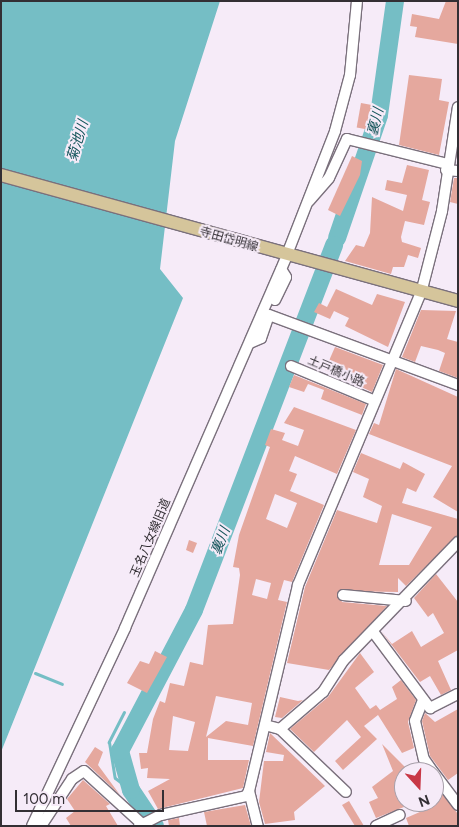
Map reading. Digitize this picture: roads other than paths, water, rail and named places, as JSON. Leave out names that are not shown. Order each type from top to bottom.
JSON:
[{"type":"main road","name":"寺田岱明線","points":[[1,175],[344,273],[421,294],[458,301]]},
{"type":"street","name":"玉名八女線旧道","points":[[32,826],[125,628],[281,270],[304,206],[335,131],[350,75],[357,1]]},
{"type":"street","points":[[41,826],[72,779],[84,771],[142,824],[162,815],[246,796],[249,791],[298,585],[390,359],[421,294],[442,212],[447,167],[458,107]]},
{"type":"street","points":[[304,206],[329,178],[346,139],[390,149],[458,171]]},
{"type":"street","points":[[250,343],[261,338],[286,277],[281,270]]},
{"type":"street","points":[[269,315],[458,385]]},
{"type":"street","name":"土戸橋小路","points":[[291,366],[373,400]]},
{"type":"street","points":[[280,729],[323,692],[344,660],[406,601],[458,542]]},
{"type":"street","points":[[343,595],[406,601]]},
{"type":"street","points":[[374,633],[430,708],[458,694]]},
{"type":"street","points":[[423,700],[415,721],[426,762]]},
{"type":"street","points":[[264,725],[280,729],[346,792]]},
{"type":"street","points":[[444,787],[458,805]]},
{"type":"street","points":[[249,791],[258,826]]},
{"type":"street","points":[[376,826],[400,816]]},
{"type":"water","name":"菊池川","points":[[2,1],[220,1],[175,141],[160,269],[183,298],[1,752]]},
{"type":"waterway","name":"裏川","points":[[337,238],[379,115],[395,1]]},
{"type":"waterway","name":"裏川","points":[[155,826],[131,790],[120,751],[194,610],[334,245]]},
{"type":"waterway","points":[[35,673],[62,684]]},
{"type":"waterway","points":[[124,712],[109,742],[115,778],[131,790]]}]
